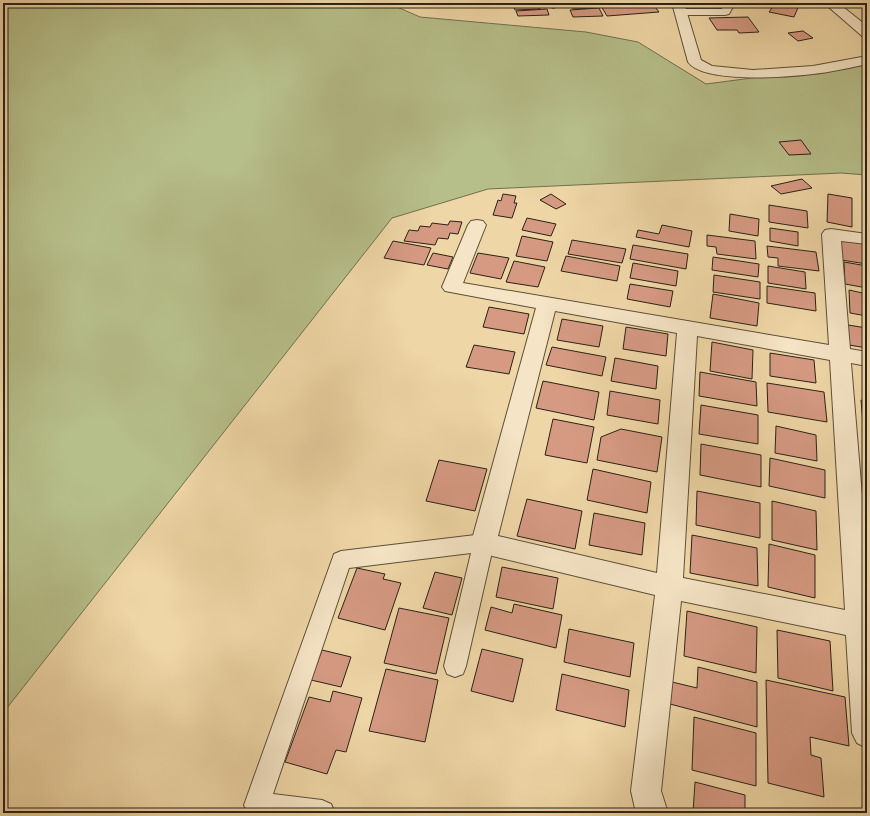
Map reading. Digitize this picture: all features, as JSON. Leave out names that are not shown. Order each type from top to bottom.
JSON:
[{"type":"street","points":[[830,3],[867,33]]},
{"type":"street","points":[[679,7],[695,62],[708,70],[753,74],[813,70],[867,60]]},
{"type":"street","points":[[477,225],[452,287],[867,359]]},
{"type":"street","points":[[867,239],[831,234],[839,354],[864,626],[867,732]]},
{"type":"street","points":[[547,303],[484,543],[669,587],[864,626]]},
{"type":"street","points":[[652,813],[646,791],[669,587],[687,328]]},
{"type":"lane","points":[[679,7],[725,12],[730,3]]},
{"type":"lane","points":[[322,813],[257,805],[341,560],[484,543],[455,666]]},
{"type":"green space","points":[[3,3],[388,3],[420,17],[586,32],[638,42],[706,84],[867,63],[867,175],[841,173],[488,189],[392,218],[3,713]]},
{"type":"building","points":[[512,3],[537,3],[540,9],[515,10]]},
{"type":"building","points":[[596,3],[598,8],[573,9],[571,4]]},
{"type":"building","points":[[652,3],[659,12],[607,16],[601,6]]},
{"type":"building","points":[[690,3],[716,3],[717,8],[709,7],[710,10],[696,9],[696,7],[691,6]]},
{"type":"building","points":[[767,3],[800,3],[794,17],[769,12],[772,8],[766,7]]},
{"type":"building","points":[[599,8],[603,16],[573,17],[570,10]]},
{"type":"building","points":[[547,9],[549,15],[518,16],[516,11]]},
{"type":"building","points":[[748,17],[759,32],[739,33],[737,30],[717,30],[709,18]]},
{"type":"building","points":[[803,31],[813,38],[798,41],[788,33]]},
{"type":"building","points":[[801,140],[811,154],[789,155],[779,142]]},
{"type":"building","points":[[802,179],[812,188],[781,194],[771,186]]},
{"type":"building","points":[[863,190],[867,190],[867,212],[863,212]]},
{"type":"building","points":[[503,194],[516,196],[514,203],[517,203],[512,218],[493,215],[498,200],[501,201]]},
{"type":"building","points":[[551,194],[566,204],[556,209],[540,200]]},
{"type":"building","points":[[828,194],[852,198],[852,227],[827,222]]},
{"type":"building","points":[[769,205],[807,211],[808,228],[769,222]]},
{"type":"building","points":[[730,214],[759,219],[758,236],[729,231]]},
{"type":"building","points":[[527,218],[556,224],[551,236],[522,230]]},
{"type":"building","points":[[450,221],[462,222],[458,234],[450,233],[448,239],[438,238],[435,245],[404,241],[409,230],[418,231],[420,226],[430,227],[432,223],[448,225]]},
{"type":"building","points":[[662,225],[692,231],[689,247],[636,237],[638,230],[659,234]]},
{"type":"building","points":[[770,228],[798,232],[798,246],[770,241]]},
{"type":"building","points":[[707,235],[755,241],[756,259],[717,254],[716,247],[707,246]]},
{"type":"building","points":[[522,236],[553,242],[547,261],[516,256]]},
{"type":"building","points":[[572,240],[626,249],[622,263],[568,254]]},
{"type":"building","points":[[841,240],[867,244],[867,264],[841,260]]},
{"type":"building","points":[[393,241],[431,248],[424,265],[384,258]]},
{"type":"building","points":[[633,245],[688,254],[686,269],[630,259]]},
{"type":"building","points":[[767,246],[816,252],[819,271],[778,266],[778,258],[768,257]]},
{"type":"building","points":[[433,253],[453,257],[448,269],[427,265]]},
{"type":"building","points":[[478,253],[509,258],[501,279],[470,273]]},
{"type":"building","points":[[566,256],[620,266],[617,281],[561,271]]},
{"type":"building","points":[[713,257],[759,264],[758,277],[712,270]]},
{"type":"building","points":[[514,261],[545,267],[538,287],[506,282]]},
{"type":"building","points":[[844,262],[867,266],[867,288],[845,284]]},
{"type":"building","points":[[633,263],[678,271],[676,286],[630,278]]},
{"type":"building","points":[[768,266],[805,272],[806,289],[768,283]]},
{"type":"building","points":[[714,275],[760,282],[760,299],[713,292]]},
{"type":"building","points":[[630,284],[673,291],[670,307],[627,299]]},
{"type":"building","points":[[767,286],[815,293],[816,311],[767,303]]},
{"type":"building","points":[[849,290],[867,294],[867,316],[850,313]]},
{"type":"building","points":[[713,294],[759,303],[757,326],[710,318]]},
{"type":"building","points":[[489,307],[529,314],[524,334],[483,327]]},
{"type":"building","points":[[562,319],[603,326],[599,347],[557,340]]},
{"type":"building","points":[[848,325],[867,328],[867,348],[849,345]]},
{"type":"building","points":[[626,327],[668,334],[666,356],[623,349]]},
{"type":"building","points":[[712,342],[753,350],[752,379],[710,371]]},
{"type":"building","points":[[474,345],[515,352],[509,374],[466,367]]},
{"type":"building","points":[[552,347],[606,357],[602,376],[546,365]]},
{"type":"building","points":[[770,353],[814,360],[816,383],[770,376]]},
{"type":"building","points":[[615,358],[658,366],[656,389],[611,381]]},
{"type":"building","points":[[700,372],[756,382],[757,406],[699,396]]},
{"type":"building","points":[[543,381],[599,392],[594,420],[536,408]]},
{"type":"building","points":[[767,383],[824,392],[827,422],[768,412]]},
{"type":"building","points":[[610,391],[660,400],[658,424],[607,415]]},
{"type":"building","points":[[861,400],[867,401],[867,424],[863,423]]},
{"type":"building","points":[[701,405],[758,415],[758,444],[699,434]]},
{"type":"building","points":[[553,419],[594,427],[587,463],[545,455]]},
{"type":"building","points":[[776,426],[816,435],[817,461],[775,453]]},
{"type":"building","points":[[863,428],[867,428],[867,453],[865,453]]},
{"type":"building","points":[[621,429],[662,437],[657,472],[597,460],[601,437]]},
{"type":"building","points":[[701,444],[761,455],[761,487],[700,475]]},
{"type":"building","points":[[770,458],[825,470],[825,498],[769,486]]},
{"type":"building","points":[[439,460],[487,469],[475,511],[426,501]]},
{"type":"building","points":[[593,469],[651,482],[647,513],[587,500]]},
{"type":"building","points":[[697,491],[760,503],[760,538],[696,525]]},
{"type":"building","points":[[527,499],[582,511],[575,549],[517,536]]},
{"type":"building","points":[[772,501],[816,511],[817,550],[772,540]]},
{"type":"building","points":[[594,513],[645,523],[642,555],[589,545]]},
{"type":"building","points":[[692,535],[757,548],[758,586],[690,573]]},
{"type":"building","points":[[769,544],[815,555],[815,598],[768,587]]},
{"type":"building","points":[[502,567],[558,578],[553,609],[496,597]]},
{"type":"building","points":[[357,568],[385,574],[383,579],[401,583],[385,630],[338,618]]},
{"type":"building","points":[[435,572],[462,578],[452,615],[423,608]]},
{"type":"building","points":[[514,604],[562,615],[556,648],[485,630],[491,607],[512,613]]},
{"type":"building","points":[[399,608],[449,618],[436,674],[384,663]]},
{"type":"building","points":[[687,611],[757,627],[756,673],[684,656]]},
{"type":"building","points":[[569,629],[634,643],[630,677],[564,662]]},
{"type":"building","points":[[777,630],[830,641],[833,691],[778,678]]},
{"type":"building","points":[[482,649],[523,659],[513,702],[471,691]]},
{"type":"building","points":[[322,650],[351,657],[341,687],[311,680]]},
{"type":"building","points":[[698,667],[757,682],[757,727],[670,704],[672,682],[697,688]]},
{"type":"building","points":[[386,669],[438,680],[425,742],[369,731]]},
{"type":"building","points":[[562,674],[629,690],[625,727],[556,710]]},
{"type":"building","points":[[766,680],[845,697],[849,746],[810,737],[811,755],[821,758],[824,797],[768,783]]},
{"type":"building","points":[[333,691],[362,698],[346,752],[336,750],[327,774],[285,762],[309,697],[330,702]]},
{"type":"building","points":[[694,717],[756,733],[756,786],[692,770]]},
{"type":"building","points":[[695,782],[745,795],[745,813],[693,813]]}]
